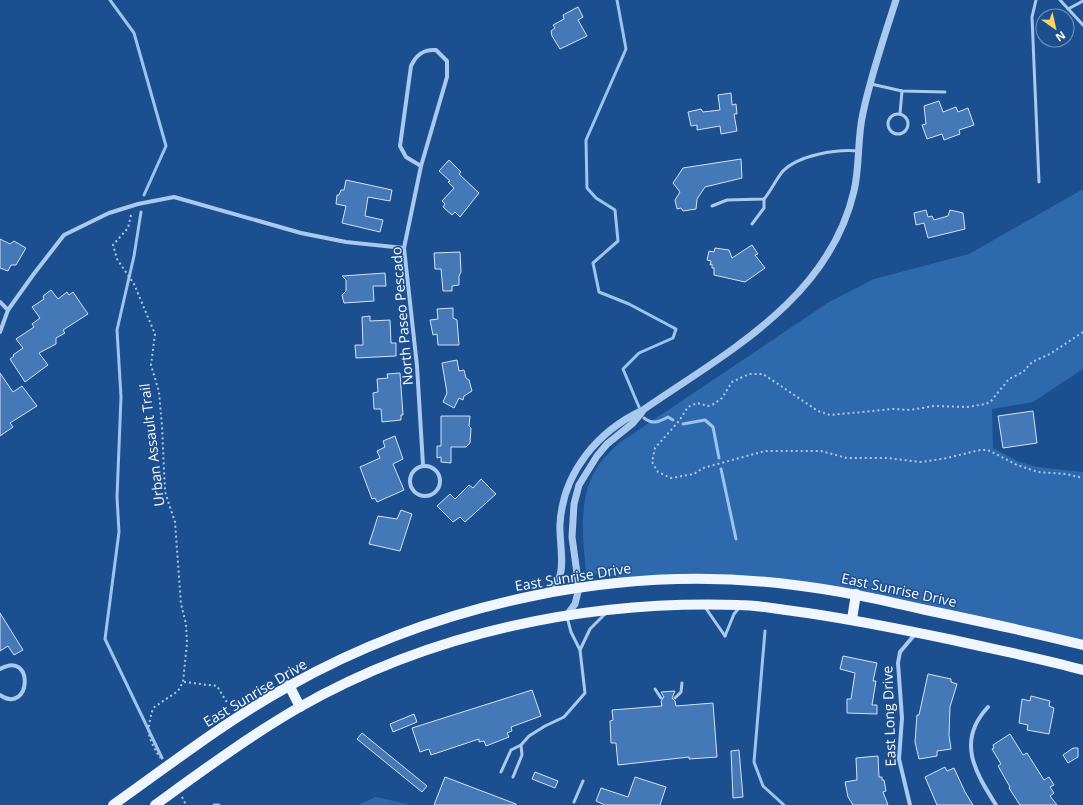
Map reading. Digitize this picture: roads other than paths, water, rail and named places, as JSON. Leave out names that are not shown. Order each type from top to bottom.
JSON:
[{"type":"main road","name":"East Sunrise Drive","points":[[113,805],[253,707],[290,685],[344,658],[397,636],[480,608],[547,592],[643,581],[697,580],[792,584],[856,594],[1083,644]]},
{"type":"main road","points":[[852,619],[856,594]]},
{"type":"main road","points":[[155,805],[231,751],[300,707],[372,672],[442,645],[517,624],[567,615],[610,609],[650,606],[741,605],[852,619],[917,632],[1083,670]]},
{"type":"main road","points":[[290,685],[300,707]]},
{"type":"street","points":[[547,592],[559,578],[561,570],[560,524],[568,485],[587,452],[607,432],[626,418],[643,410],[772,320],[798,295],[828,253],[844,222],[854,191],[862,114],[896,0]]},
{"type":"street","name":"North Paseo Pescado","points":[[421,166],[406,157],[400,146],[411,66],[415,58],[422,52],[436,50],[443,55],[447,61],[448,68],[421,166],[404,248],[417,366],[423,465]]},
{"type":"street","points":[[0,332],[8,310],[64,235],[109,213],[138,204],[174,197],[301,233],[346,242],[404,248]]},
{"type":"street","points":[[0,302],[8,310]]},
{"type":"street","points":[[567,615],[575,604],[579,588],[574,560],[572,532],[574,504],[579,485],[597,456],[607,444],[633,423],[643,410]]},
{"type":"street","points":[[423,465],[433,467],[440,474],[441,479],[439,488],[432,495],[427,496],[417,494],[410,485],[411,474],[418,467],[423,465]]},
{"type":"street","name":"East Long Drive","points":[[910,805],[899,759],[902,710],[898,663],[900,652],[917,632]]},
{"type":"street","points":[[0,669],[5,666],[16,667],[24,674],[26,684],[21,693],[17,696],[7,698],[0,695]]},
{"type":"street","points":[[988,707],[980,716],[974,727],[970,747],[974,765],[984,786],[996,805]]},
{"type":"lane","points":[[1036,0],[1032,16],[1040,182]]},
{"type":"lane","points":[[1060,0],[1067,8]]},
{"type":"lane","points":[[1070,8],[1083,1]]},
{"type":"lane","points":[[1075,16],[1083,25]]},
{"type":"lane","points":[[870,84],[902,91],[945,92]]},
{"type":"lane","points":[[900,114],[902,91]]},
{"type":"lane","points":[[900,114],[906,118],[908,124],[903,133],[897,134],[891,131],[888,122],[891,117],[900,114]]},
{"type":"lane","points":[[752,224],[764,208],[764,199],[783,172],[797,161],[843,150],[859,151]]},
{"type":"lane","points":[[712,206],[727,200],[764,199]]},
{"type":"lane","points":[[703,605],[725,636],[734,614],[741,605]]},
{"type":"lane","points":[[580,650],[590,629],[610,609]]},
{"type":"lane","points":[[500,772],[511,750],[521,745],[529,736],[564,717],[585,693],[580,650],[571,632],[567,615]]},
{"type":"lane","points":[[675,698],[681,692],[682,683]]},
{"type":"lane","points":[[655,689],[661,698]]},
{"type":"lane","points":[[513,777],[522,755],[521,745]]},
{"type":"lane","points":[[574,802],[583,781]]},
{"type":"waterway","points":[[110,0],[134,33],[166,146],[144,195]]},
{"type":"waterway","points":[[617,0],[626,49],[586,140],[587,188],[596,198],[615,210],[618,241],[593,263],[599,292],[629,304],[676,329],[673,338],[639,353],[623,369],[639,407]]},
{"type":"waterway","points":[[141,212],[134,256],[117,330],[121,397],[117,497],[119,532],[105,639],[162,758]]},
{"type":"waterway","points":[[644,418],[650,422],[659,421],[668,417],[673,420]]},
{"type":"waterway","points":[[683,424],[705,420],[713,427],[719,458]]},
{"type":"waterway","points":[[721,469],[736,539]]},
{"type":"waterway","points":[[765,631],[754,762],[763,786],[784,805]]},
{"type":"waterway","points":[[214,805],[219,805]]}]
